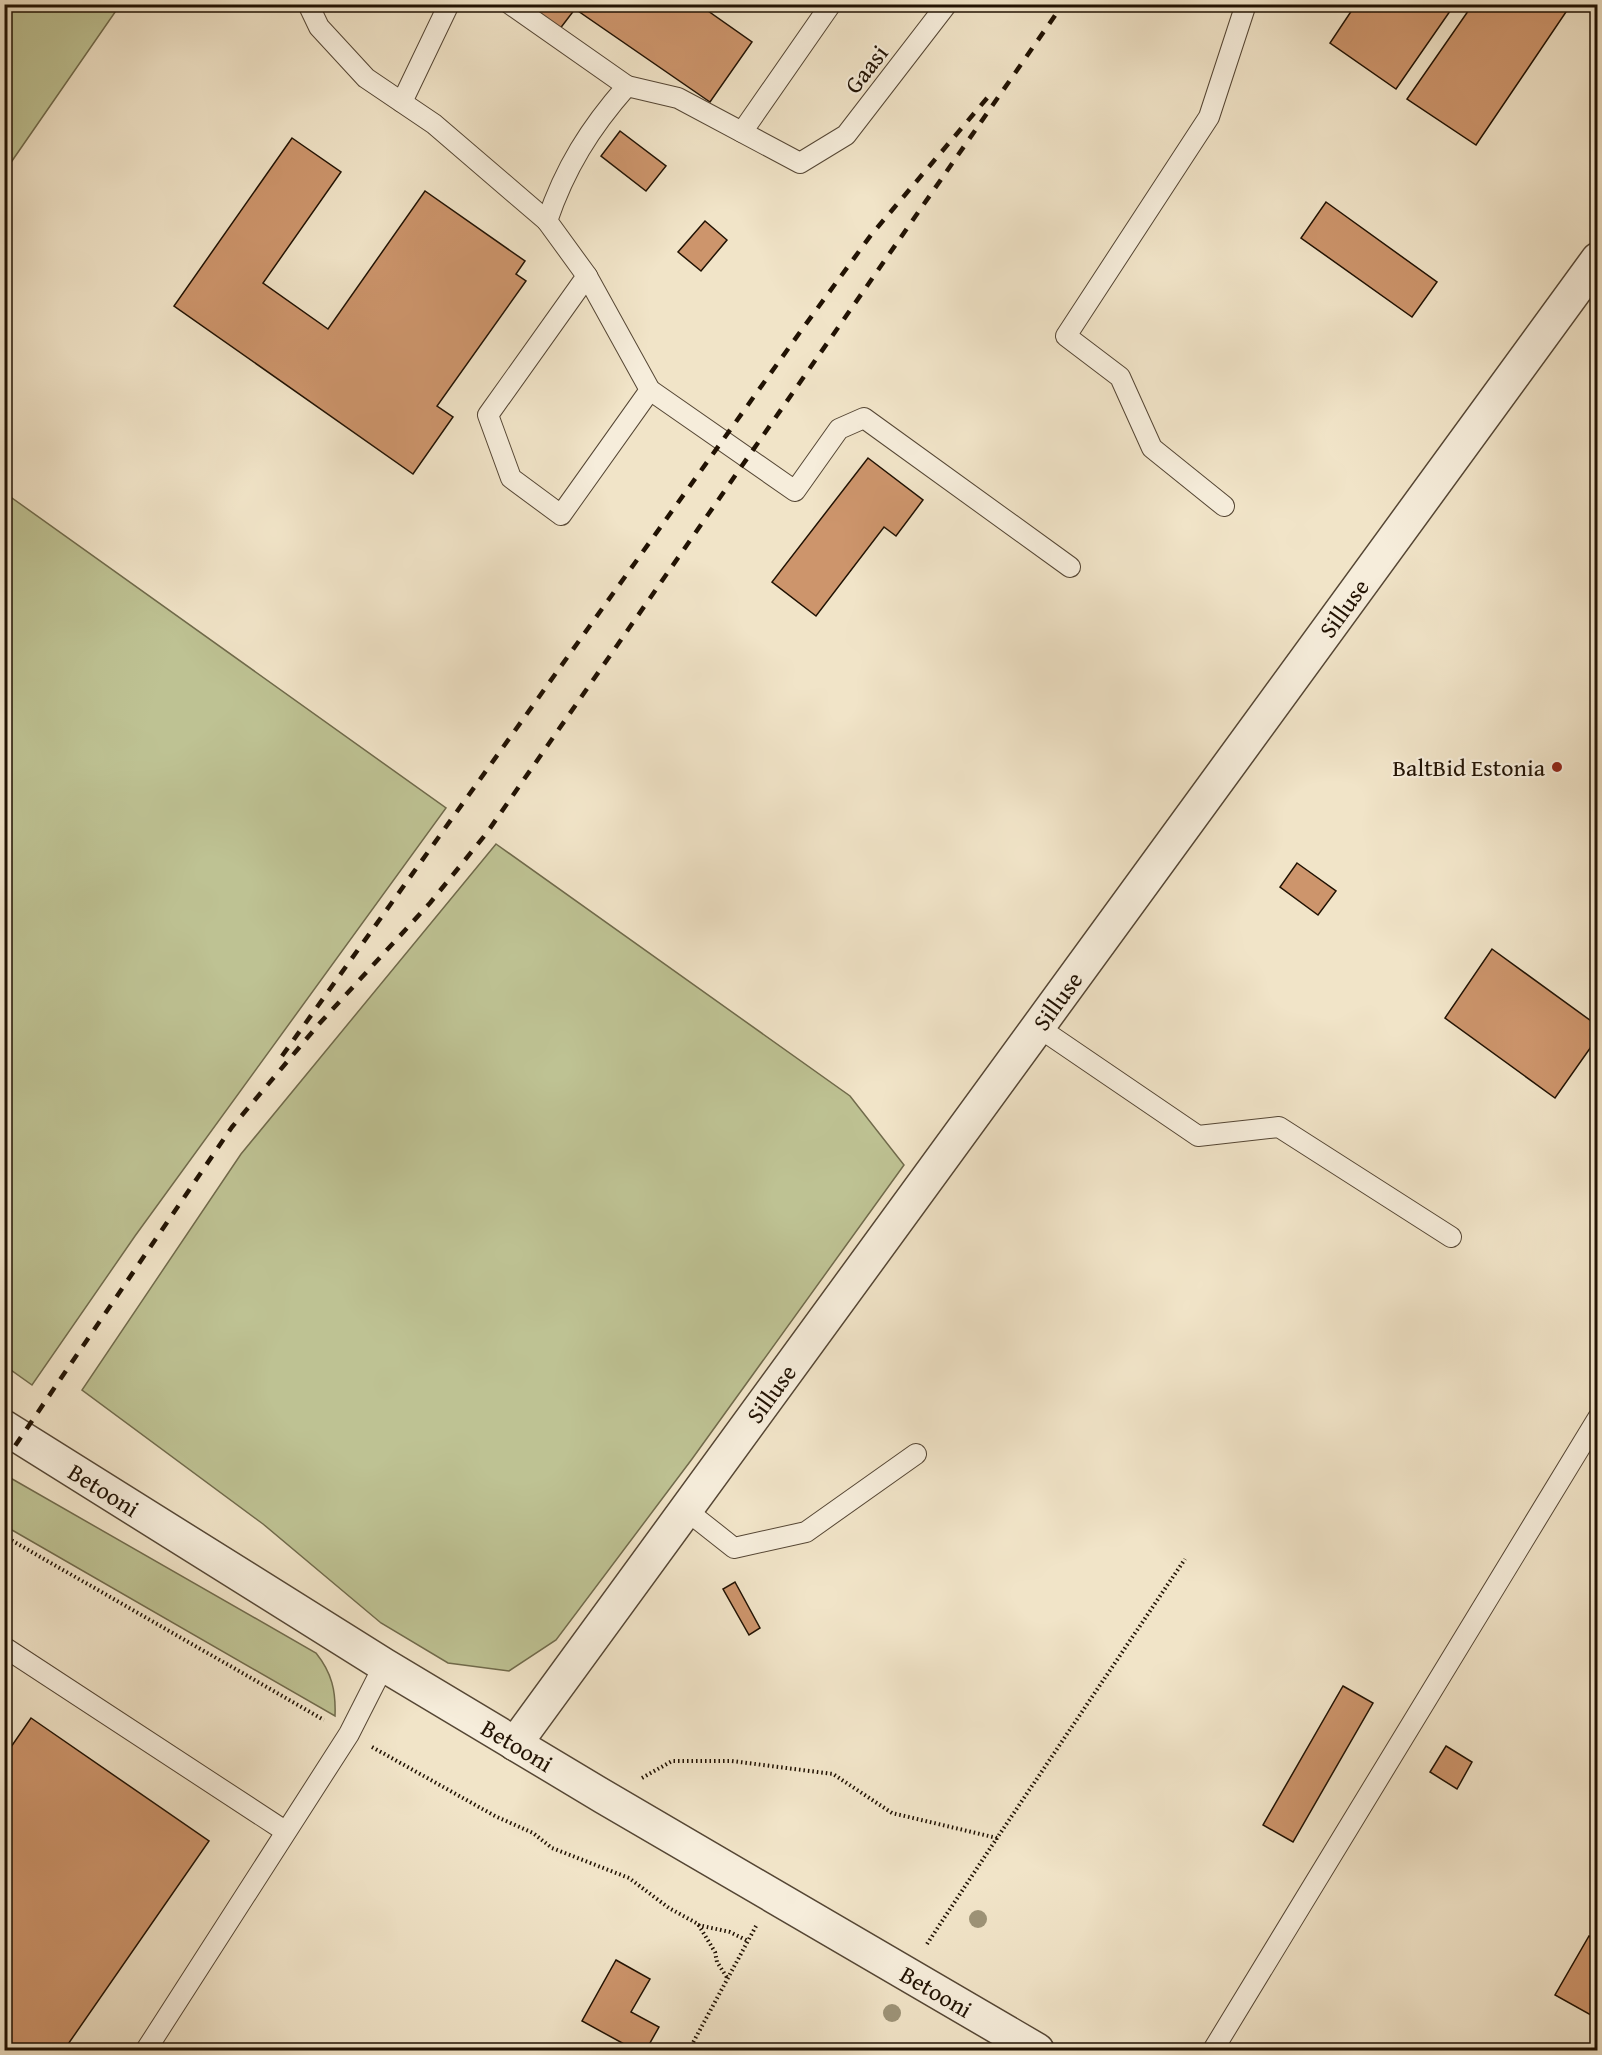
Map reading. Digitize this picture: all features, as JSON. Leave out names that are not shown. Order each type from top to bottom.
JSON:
[{"type":"street","name":"Silluse","points":[[515,1744],[1598,259]]},
{"type":"street","name":"Betooni","points":[[4,1427],[384,1665],[604,1797],[1037,2050]]},
{"type":"lane","points":[[308,4],[319,27],[366,78],[434,124],[547,221],[587,276],[650,390],[795,491],[839,429],[864,418],[1070,567]]},
{"type":"lane","points":[[402,102],[449,4]]},
{"type":"lane","points":[[510,4],[627,86],[678,98],[742,132],[831,4]]},
{"type":"lane","name":"Gaasi","points":[[742,132],[775,152],[800,163],[846,135],[947,4]]},
{"type":"lane","points":[[1224,506],[1152,448],[1120,377],[1066,336],[1209,117],[1246,4]]},
{"type":"lane","points":[[547,221],[559,184],[596,121],[627,86]]},
{"type":"lane","points":[[587,276],[488,415],[512,478],[561,515],[650,390]]},
{"type":"lane","points":[[1038,1027],[1198,1136],[1279,1127],[1451,1237]]},
{"type":"lane","points":[[1213,2050],[1598,1418]]},
{"type":"lane","points":[[686,1510],[734,1548],[806,1532],[916,1454]]},
{"type":"lane","points":[[4,1647],[285,1831]]},
{"type":"lane","points":[[146,2050],[349,1734],[384,1665]]},
{"type":"path","points":[[4,1536],[495,1816],[533,1833],[552,1848],[629,1878],[669,1908],[698,1924],[730,1932],[748,1941]]},
{"type":"path","points":[[907,1975],[1185,1559]]},
{"type":"path","points":[[604,1797],[672,1761],[732,1761],[833,1774],[892,1813],[997,1838]]},
{"type":"path","points":[[689,2050],[772,1896]]},
{"type":"path","points":[[698,1924],[728,1979]]},
{"type":"green space","points":[[4,5],[120,5],[5,171]]},
{"type":"green space","points":[[5,493],[446,808],[135,1236],[32,1385],[4,1365]]},
{"type":"green space","points":[[496,844],[850,1096],[904,1165],[692,1459],[556,1640],[509,1671],[448,1663],[381,1623],[263,1524],[82,1390],[241,1154]]},
{"type":"green space","points":[[7,1476],[316,1653],[332,1683],[335,1716],[5,1526],[5,1480]]},
{"type":"building","points":[[522,4],[698,4],[752,42],[710,102],[575,9],[559,30]]},
{"type":"building","points":[[1356,4],[1455,4],[1396,89],[1330,43]]},
{"type":"building","points":[[1473,4],[1555,4],[1566,12],[1476,145],[1407,99]]},
{"type":"building","points":[[620,131],[666,166],[646,191],[601,156]]},
{"type":"building","points":[[292,138],[341,172],[263,283],[328,329],[425,191],[525,261],[516,274],[526,281],[437,406],[453,417],[413,474],[174,306]]},
{"type":"building","points":[[1326,202],[1437,282],[1412,317],[1301,238]]},
{"type":"building","points":[[705,221],[727,240],[701,271],[678,252]]},
{"type":"building","points":[[868,458],[923,500],[896,536],[884,527],[816,616],[772,582]]},
{"type":"building","points":[[1297,863],[1336,891],[1318,915],[1280,887]]},
{"type":"building","points":[[1492,949],[1598,1026],[1598,1037],[1555,1098],[1445,1018]]},
{"type":"building","points":[[735,1582],[760,1628],[749,1635],[723,1589]]},
{"type":"building","points":[[1343,1686],[1373,1703],[1293,1842],[1263,1825]]},
{"type":"building","points":[[31,1718],[209,1841],[64,2050],[4,2050],[4,1757]]},
{"type":"building","points":[[1446,1746],[1472,1762],[1457,1789],[1430,1772]]},
{"type":"building","points":[[1589,1936],[1598,1941],[1598,2019],[1555,1995]]},
{"type":"building","points":[[616,1960],[650,1979],[631,2012],[659,2027],[646,2050],[635,2050],[582,2021]]},
{"type":"railway","points":[[4,1462],[232,1127],[319,1024],[430,903],[486,834],[1063,4]]},
{"type":"railway","points":[[282,1056],[871,235],[988,97]]},
{"type":"place","name":"BaltBid Estonia","points":[[1557,767]]}]
